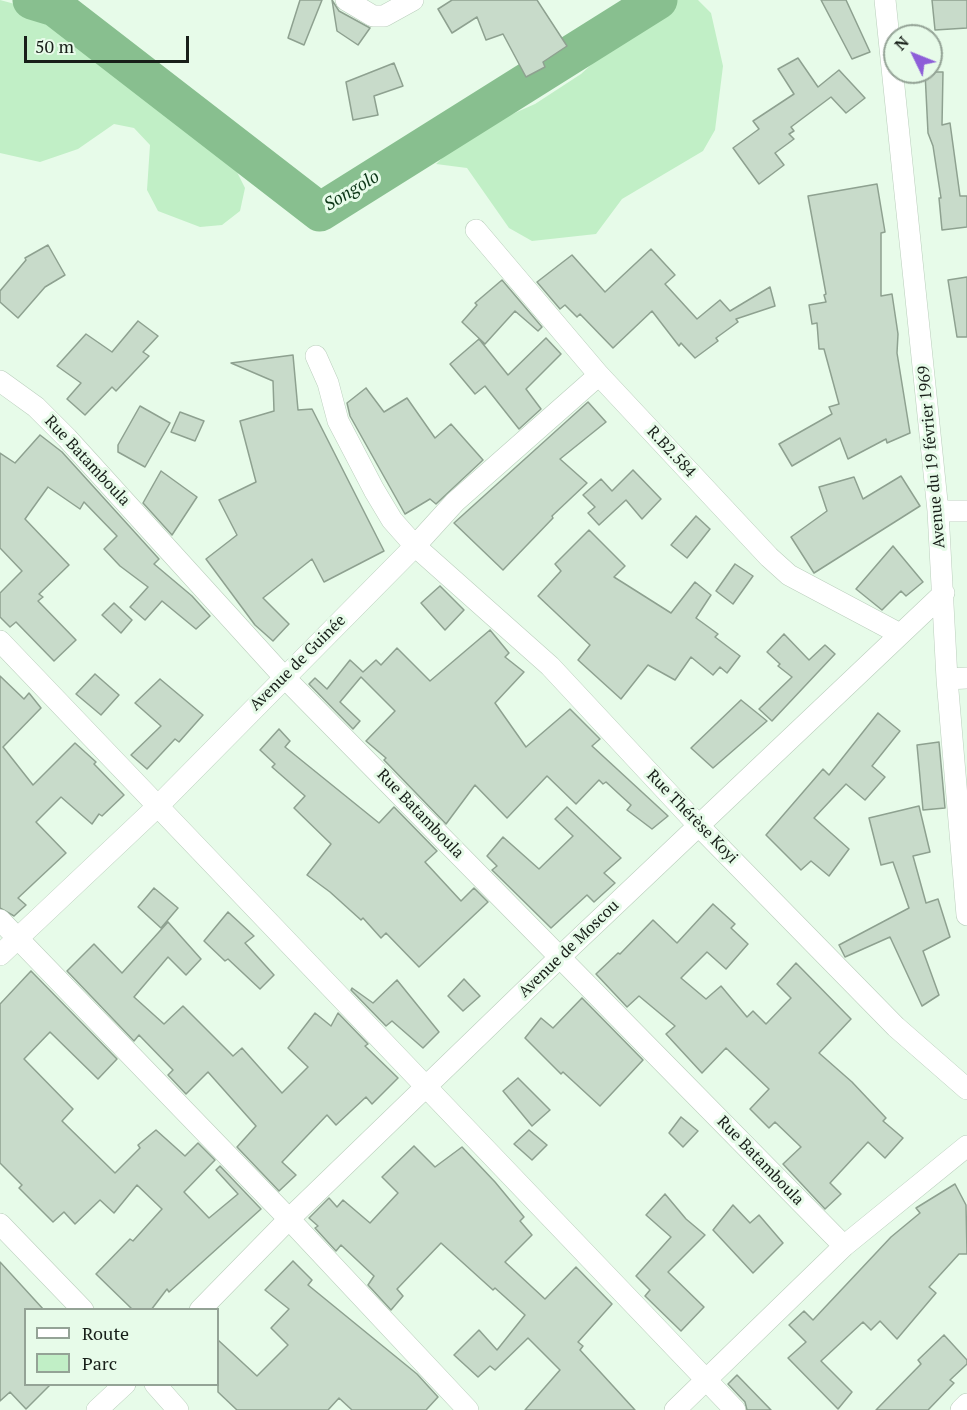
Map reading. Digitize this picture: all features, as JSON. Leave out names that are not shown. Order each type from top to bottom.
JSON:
[{"type":"street","points":[[346,0],[373,16],[384,16],[412,0]]},
{"type":"street","name":"Avenue du 19 février 1969","points":[[885,0],[938,511],[944,593],[957,679],[967,915]]},
{"type":"street","name":"R.B2.584","points":[[476,230],[599,375],[789,575],[900,634]]},
{"type":"street","name":"Rue Thérèse Koyi","points":[[316,356],[328,383],[338,421],[392,520],[415,546],[550,666],[699,826],[896,1027],[967,1089]]},
{"type":"street","name":"Avenue de Guinée","points":[[0,955],[159,805],[415,546],[455,502],[599,375]]},
{"type":"street","name":"Rue Batamboula","points":[[4,391],[36,408],[67,438],[284,676],[844,1246]]},
{"type":"street","points":[[938,511],[967,511]]},
{"type":"street","name":"Avenue de Moscou","points":[[202,1308],[289,1219],[560,957],[944,593]]},
{"type":"street","points":[[0,641],[735,1410]]},
{"type":"street","points":[[0,920],[289,1219],[468,1410]]},
{"type":"street","points":[[675,1410],[844,1246],[967,1146]]},
{"type":"street","points":[[0,1224],[80,1308]]},
{"type":"street","points":[[97,1410],[123,1386]]},
{"type":"street","points":[[157,1386],[178,1410]]},
{"type":"street","points":[[961,1410],[967,1404]]},
{"type":"green space","points":[[0,0],[48,13],[194,126],[236,170],[245,188],[240,211],[222,225],[200,227],[158,211],[147,190],[150,145],[134,128],[114,124],[78,149],[40,162],[0,153]]},
{"type":"green space","points":[[666,0],[698,0],[711,13],[723,66],[715,130],[703,151],[622,199],[596,234],[532,241],[509,228],[467,168],[436,164],[467,134],[535,104],[581,74],[656,5]]},
{"type":"building","points":[[300,0],[322,0],[304,45],[288,38]]},
{"type":"building","points":[[332,0],[339,11],[370,28],[358,45],[337,31]]},
{"type":"building","points":[[452,0],[537,0],[567,46],[543,62],[545,67],[526,77],[503,34],[486,40],[477,17],[452,33],[438,9]]},
{"type":"building","points":[[821,0],[846,0],[870,52],[852,59]]},
{"type":"building","points":[[932,0],[967,0],[967,28],[943,30],[943,24],[934,24]]},
{"type":"building","points":[[798,58],[818,87],[839,70],[865,98],[846,113],[831,97],[791,127],[794,131],[789,134],[794,139],[775,153],[784,165],[759,184],[733,148],[759,129],[753,121],[794,94],[778,69]]},
{"type":"building","points":[[394,63],[403,86],[374,96],[378,115],[353,120],[346,82]]},
{"type":"building","points":[[926,84],[943,84],[942,125],[950,123],[960,196],[967,196],[967,227],[942,230],[939,198],[941,198],[933,146],[928,133]]},
{"type":"building","points":[[877,184],[885,232],[881,233],[881,296],[892,294],[898,334],[897,353],[910,433],[887,443],[886,439],[848,459],[840,438],[792,466],[779,444],[832,414],[829,407],[839,404],[824,349],[819,349],[817,323],[812,324],[809,305],[826,302],[824,295],[826,294],[808,196]]},
{"type":"building","points":[[48,245],[65,275],[45,287],[18,318],[0,302],[0,291],[26,260],[25,258]]},
{"type":"building","points":[[651,249],[675,275],[665,284],[697,319],[720,300],[730,311],[770,287],[775,306],[736,319],[738,322],[716,338],[718,341],[695,358],[681,343],[679,346],[652,311],[613,348],[580,314],[577,317],[565,305],[560,309],[537,282],[572,255],[605,292]]},
{"type":"building","points":[[967,277],[967,337],[957,337],[948,280]]},
{"type":"building","points":[[502,280],[542,327],[538,331],[515,311],[485,344],[462,322],[477,305],[475,303]]},
{"type":"building","points":[[138,321],[158,336],[143,352],[149,356],[116,391],[112,387],[85,415],[67,399],[81,383],[57,366],[86,334],[112,352]]},
{"type":"building","points":[[546,338],[561,354],[526,389],[541,409],[519,429],[485,386],[475,394],[450,364],[479,339],[508,375]]},
{"type":"building","points":[[293,355],[298,410],[312,409],[384,551],[324,582],[312,559],[263,598],[289,624],[273,641],[255,625],[206,559],[237,535],[219,500],[256,482],[240,421],[274,411],[273,381],[231,363]]},
{"type":"building","points":[[366,388],[384,412],[407,398],[435,438],[451,424],[483,460],[436,504],[430,499],[405,514],[350,416],[347,403]]},
{"type":"building","points":[[588,402],[606,422],[560,459],[587,483],[552,516],[553,518],[503,570],[454,523]]},
{"type":"building","points":[[140,406],[170,423],[145,467],[118,452],[118,445]]},
{"type":"building","points":[[180,412],[204,421],[195,441],[171,432]]},
{"type":"building","points":[[40,435],[62,452],[159,559],[154,564],[192,596],[210,616],[196,629],[162,601],[145,620],[130,607],[148,587],[120,566],[104,549],[117,536],[84,502],[80,509],[48,487],[25,519],[69,565],[39,594],[43,597],[38,601],[76,640],[54,661],[16,622],[10,627],[0,617],[0,593],[22,571],[0,548],[0,453],[15,463]]},
{"type":"building","points":[[633,470],[661,499],[642,519],[626,500],[599,525],[588,513],[595,507],[583,495],[601,479],[612,491]]},
{"type":"building","points":[[161,471],[197,497],[172,535],[143,503]]},
{"type":"building","points":[[901,476],[920,506],[814,573],[791,537],[827,511],[819,487],[854,477],[863,499]]},
{"type":"building","points":[[696,516],[710,529],[687,558],[671,545]]},
{"type":"building","points":[[589,530],[625,566],[614,577],[671,613],[695,582],[711,595],[696,618],[718,634],[715,637],[740,656],[727,673],[720,667],[713,675],[691,657],[675,680],[648,665],[621,699],[578,660],[590,645],[538,596],[561,571],[555,564]]},
{"type":"building","points":[[893,546],[923,582],[906,596],[901,591],[882,610],[856,589]]},
{"type":"building","points":[[735,564],[753,576],[733,604],[716,591]]},
{"type":"building","points":[[440,586],[464,610],[445,630],[421,603]]},
{"type":"building","points":[[114,603],[132,620],[121,633],[102,615]]},
{"type":"building","points":[[490,630],[509,653],[505,657],[524,672],[495,703],[526,747],[570,709],[600,739],[592,746],[668,816],[652,829],[627,810],[631,805],[606,782],[603,784],[599,780],[576,804],[547,776],[507,818],[475,785],[446,824],[384,760],[386,758],[366,741],[395,711],[361,677],[340,702],[360,721],[353,729],[309,684],[315,678],[327,689],[350,660],[363,672],[376,660],[381,665],[397,648],[430,681]]},
{"type":"building","points":[[784,634],[809,660],[825,645],[835,654],[772,721],[759,709],[792,677],[778,666],[780,664],[767,652]]},
{"type":"building","points":[[95,674],[119,695],[101,715],[76,694]]},
{"type":"building","points":[[0,676],[24,699],[29,693],[41,708],[3,747],[33,785],[75,743],[96,762],[94,764],[124,795],[102,816],[99,814],[92,824],[61,797],[36,822],[66,853],[18,898],[26,905],[14,916],[0,908]]},
{"type":"building","points":[[160,679],[203,715],[179,742],[175,739],[147,769],[131,755],[161,726],[135,703]]},
{"type":"building","points":[[741,700],[767,721],[713,768],[691,748]]},
{"type":"building","points":[[878,713],[900,731],[872,766],[885,777],[865,800],[846,784],[814,818],[849,849],[829,876],[811,861],[801,870],[766,835],[823,769],[829,775]]},
{"type":"building","points":[[279,729],[290,741],[285,747],[379,823],[394,807],[437,851],[425,862],[461,901],[474,888],[488,902],[419,967],[386,933],[381,938],[363,918],[361,920],[307,875],[331,844],[294,808],[305,796],[272,767],[275,764],[260,750]]},
{"type":"building","points":[[939,742],[945,808],[923,810],[917,745]]},
{"type":"building","points":[[919,806],[930,852],[913,856],[926,903],[938,899],[950,937],[923,951],[939,995],[922,1006],[890,937],[845,957],[839,945],[909,908],[893,862],[881,865],[869,818]]},
{"type":"building","points":[[567,807],[621,858],[604,873],[615,883],[594,902],[587,895],[551,928],[492,870],[497,866],[487,856],[503,837],[539,869],[573,836],[555,819]]},
{"type":"building","points":[[154,888],[178,908],[161,928],[138,907]]},
{"type":"building","points":[[713,904],[735,924],[731,928],[748,944],[726,969],[707,952],[681,978],[706,999],[721,986],[747,1017],[753,1011],[766,1024],[791,998],[777,984],[796,963],[851,1019],[819,1053],[852,1082],[886,1118],[883,1121],[903,1138],[885,1158],[868,1142],[830,1183],[841,1194],[825,1209],[783,1164],[801,1147],[775,1122],[769,1128],[750,1109],[769,1089],[726,1048],[702,1073],[666,1034],[675,1026],[639,996],[627,1007],[596,974],[618,953],[620,954],[653,920],[677,943]]},
{"type":"building","points":[[228,912],[254,936],[245,943],[274,975],[260,989],[228,959],[225,961],[204,941]]},
{"type":"building","points":[[168,922],[201,959],[186,975],[168,957],[134,997],[164,1024],[183,1006],[233,1056],[242,1048],[282,1093],[308,1067],[288,1048],[315,1013],[331,1026],[338,1013],[368,1044],[365,1046],[398,1078],[372,1104],[366,1097],[336,1125],[327,1115],[282,1162],[296,1175],[279,1191],[237,1147],[256,1126],[208,1072],[186,1094],[168,1075],[173,1070],[139,1035],[134,1041],[67,971],[94,944],[122,973]]},
{"type":"building","points":[[31,971],[117,1059],[98,1079],[50,1032],[24,1059],[73,1109],[62,1121],[115,1173],[140,1148],[138,1145],[156,1130],[185,1156],[198,1143],[215,1160],[184,1192],[209,1218],[238,1194],[216,1170],[220,1166],[261,1209],[169,1292],[167,1289],[153,1308],[131,1308],[96,1274],[130,1239],[133,1241],[162,1209],[137,1185],[114,1213],[100,1200],[75,1224],[64,1212],[53,1222],[19,1188],[22,1185],[0,1163],[0,1004]]},
{"type":"building","points":[[464,979],[480,996],[463,1011],[448,996]]},
{"type":"building","points":[[397,980],[439,1032],[423,1048],[392,1021],[386,1026],[351,990],[352,988],[373,1003]]},
{"type":"building","points":[[582,998],[643,1060],[600,1106],[563,1072],[561,1074],[525,1038],[541,1018],[553,1028]]},
{"type":"building","points":[[518,1078],[550,1110],[532,1126],[503,1091]]},
{"type":"building","points":[[681,1117],[698,1131],[683,1147],[669,1133]]},
{"type":"building","points":[[529,1130],[547,1145],[532,1160],[514,1144]]},
{"type":"building","points":[[414,1146],[435,1167],[462,1147],[495,1182],[524,1217],[520,1221],[532,1235],[505,1262],[545,1299],[576,1267],[612,1304],[578,1342],[583,1346],[580,1350],[635,1410],[525,1410],[560,1370],[528,1338],[495,1370],[490,1366],[478,1377],[454,1355],[479,1330],[497,1350],[525,1315],[495,1288],[493,1290],[441,1243],[397,1289],[403,1296],[391,1310],[368,1285],[374,1276],[341,1245],[336,1251],[315,1228],[318,1226],[309,1218],[329,1198],[337,1207],[343,1200],[370,1223],[398,1193],[382,1177]]},
{"type":"building","points":[[955,1184],[966,1205],[967,1254],[959,1254],[929,1287],[936,1293],[897,1339],[880,1321],[871,1330],[863,1322],[821,1361],[852,1392],[838,1409],[788,1358],[806,1342],[789,1325],[804,1311],[813,1320],[891,1237],[920,1213],[916,1208]]},
{"type":"building","points":[[665,1194],[686,1219],[705,1235],[668,1272],[704,1307],[681,1331],[645,1296],[650,1290],[636,1276],[671,1237],[646,1215]]},
{"type":"building","points":[[733,1205],[750,1223],[759,1215],[783,1243],[753,1273],[713,1230]]},
{"type":"building","points":[[293,1261],[312,1280],[308,1285],[417,1374],[438,1397],[426,1410],[352,1410],[339,1398],[328,1410],[237,1410],[218,1392],[219,1341],[257,1376],[288,1345],[271,1328],[289,1309],[265,1290]]},
{"type":"building","points":[[0,1262],[42,1308],[24,1308],[24,1386],[49,1386],[26,1409],[10,1392],[0,1401]]},
{"type":"building","points":[[944,1335],[967,1360],[967,1364],[950,1380],[954,1383],[928,1410],[876,1410],[921,1364],[918,1360]]},
{"type":"building","points":[[737,1375],[771,1410],[747,1410],[745,1402],[728,1384]]},
{"type":"waterway","name":"Songolo","points":[[32,0],[55,7],[320,212],[658,0]]}]
